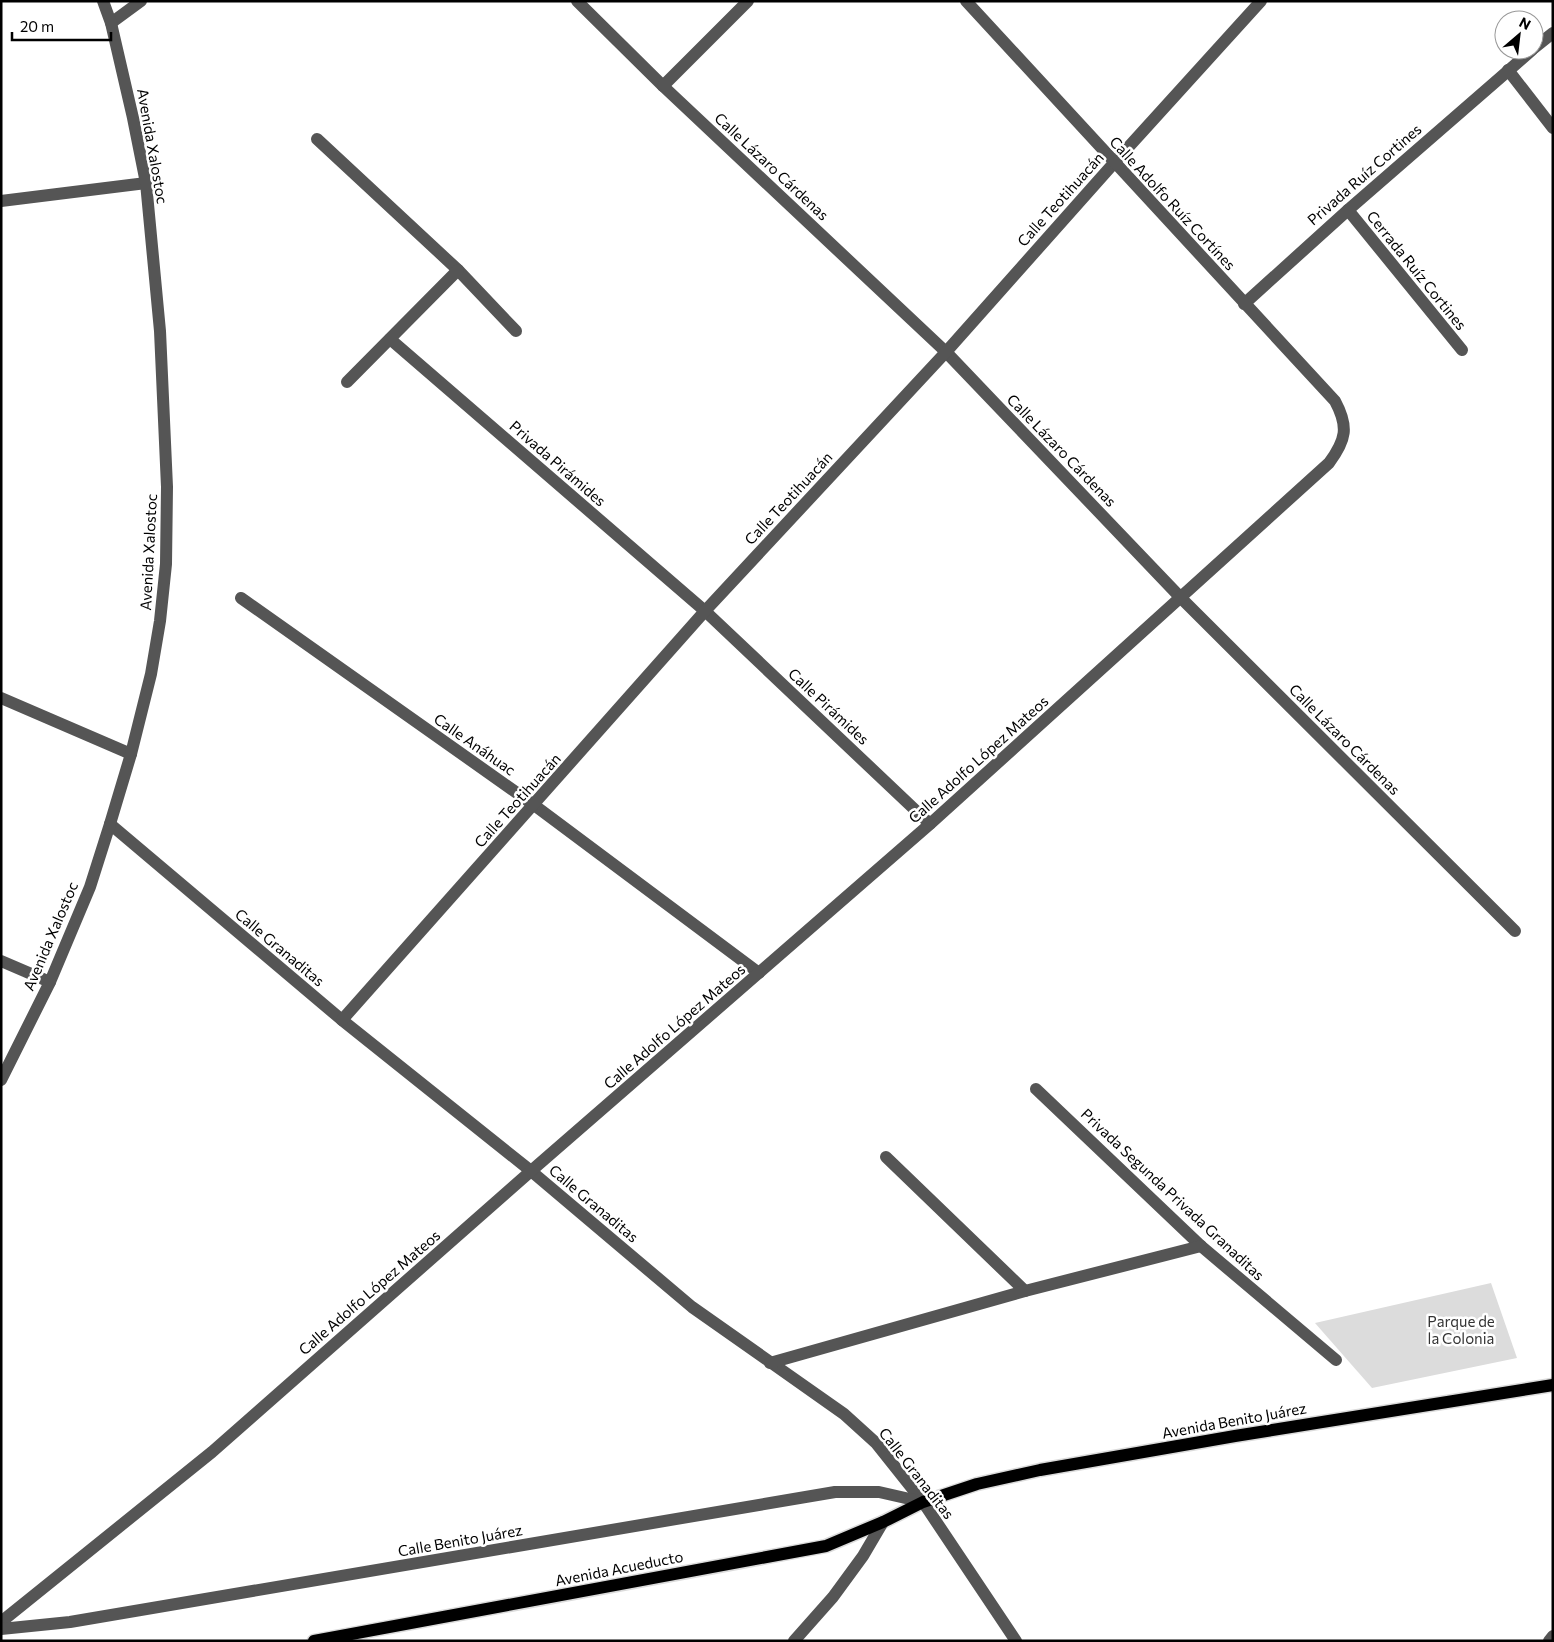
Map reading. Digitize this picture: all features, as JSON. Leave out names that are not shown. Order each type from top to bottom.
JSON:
[{"type":"main road","name":"Avenida Benito Juárez","points":[[923,1502],[977,1484],[1040,1470],[1235,1436],[1553,1385]]},
{"type":"main road","name":"Avenida Acueducto","points":[[314,1641],[826,1546],[883,1522],[923,1502]]},
{"type":"street","name":"Avenida Xalostoc","points":[[1,1080],[50,982],[90,887],[131,754],[151,674],[160,621],[166,564],[167,487],[160,331],[146,183],[111,23],[103,1]]},
{"type":"street","points":[[111,23],[141,1]]},
{"type":"street","name":"Calle Lázaro Cárdenas","points":[[577,1],[663,86],[946,352],[1181,598],[1515,930]]},
{"type":"street","points":[[663,86],[748,1]]},
{"type":"street","name":"Calle Adolfo Ruíz Cortínes","points":[[966,1],[1334,401],[1343,416],[1344,432]]},
{"type":"street","name":"Calle Teotihuacán","points":[[342,1020],[705,611],[946,352],[1114,163],[1262,1]]},
{"type":"street","name":"Privada Ruíz Cortines","points":[[1244,304],[1348,210],[1520,60]]},
{"type":"street","points":[[1508,70],[1553,128]]},
{"type":"street","points":[[317,138],[458,270],[516,331]]},
{"type":"street","points":[[1,201],[146,183]]},
{"type":"street","name":"Cerrada Ruíz Cortines","points":[[1348,210],[1462,350]]},
{"type":"street","points":[[347,382],[458,270]]},
{"type":"street","name":"Privada Pirámides","points":[[390,339],[705,611]]},
{"type":"street","name":"Calle Adolfo López Mateos","points":[[1,1622],[212,1452],[930,824],[1329,463],[1340,448],[1344,432]]},
{"type":"street","name":"Calle Anáhuac","points":[[241,598],[534,805],[759,973]]},
{"type":"street","name":"Calle Pirámides","points":[[705,611],[930,824]]},
{"type":"street","points":[[1,698],[131,754]]},
{"type":"street","name":"Calle Granaditas","points":[[110,824],[342,1020],[531,1171],[692,1307],[844,1414],[876,1443],[923,1502],[1016,1641]]},
{"type":"street","points":[[1,962],[50,982]]},
{"type":"street","name":"Privada Segunda Privada Granaditas","points":[[1036,1089],[1202,1246],[1336,1360]]},
{"type":"street","points":[[886,1156],[1025,1291]]},
{"type":"street","points":[[770,1363],[1025,1291],[1202,1246]]},
{"type":"street","name":"Calle Benito Juárez","points":[[1,1629],[70,1622],[835,1492],[879,1492],[923,1502]]},
{"type":"street","points":[[794,1641],[833,1597],[883,1522]]},
{"type":"street","points":[[1549,1641],[1553,1636]]},
{"type":"green space","name":"Parque de la Colonia","points":[[1491,1283],[1517,1358],[1372,1388],[1315,1323]]}]
